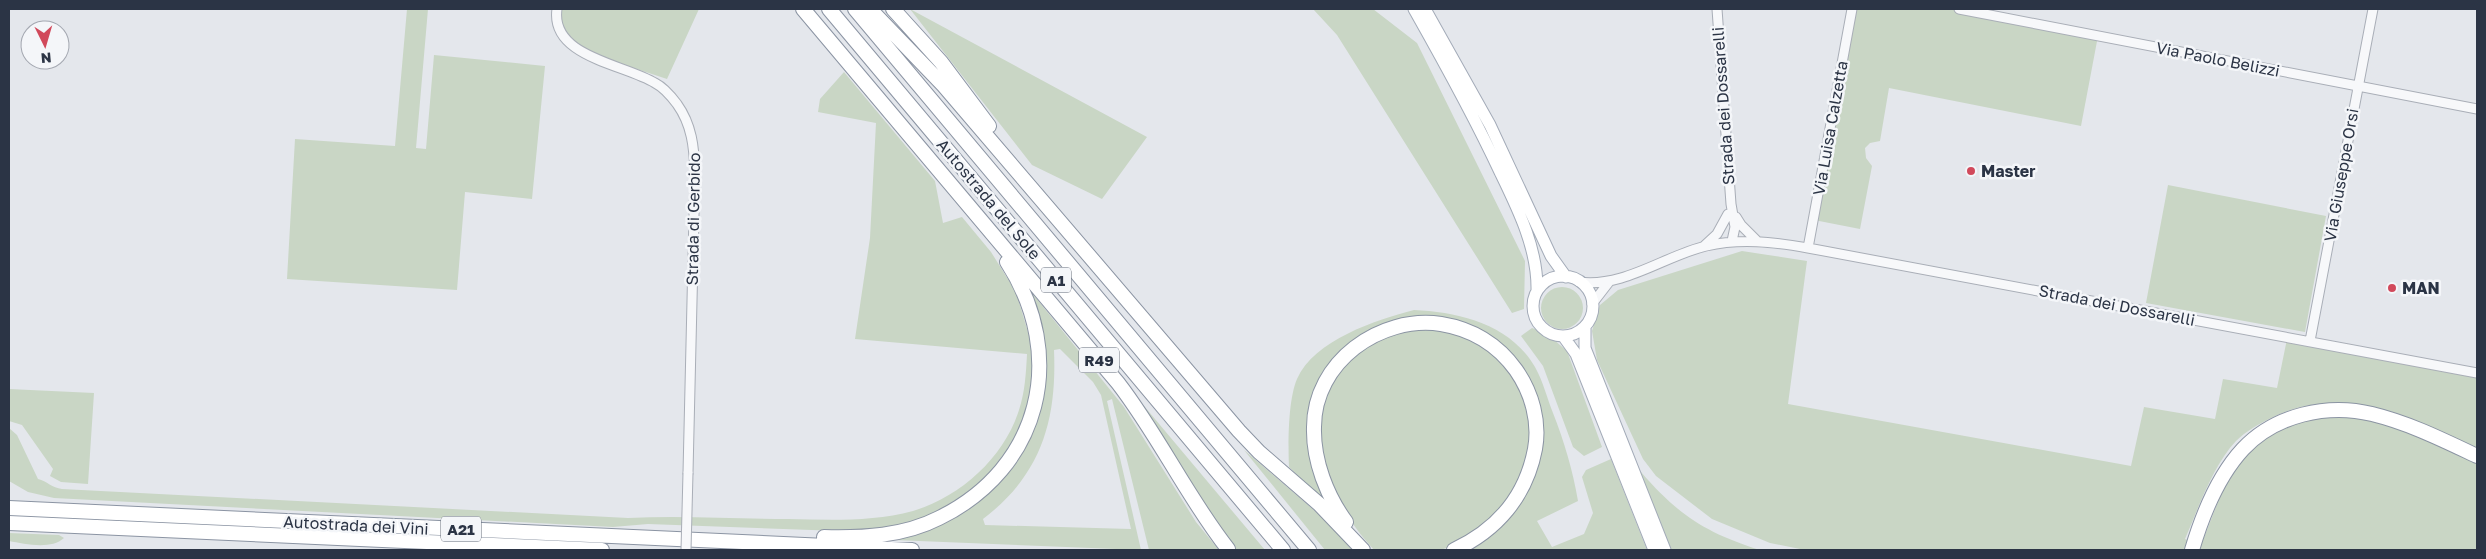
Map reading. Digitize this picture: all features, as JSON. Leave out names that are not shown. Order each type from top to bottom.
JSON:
[{"type":"highway","name":"R49","points":[[803,9],[1130,399],[1194,504],[1228,549]]},
{"type":"highway","name":"Autostrada del Sole","points":[[829,9],[1283,550]]},
{"type":"highway","name":"Autostrada del Sole","points":[[855,9],[1309,550]]},
{"type":"highway","points":[[870,9],[944,86],[1239,431],[1259,452],[1319,504],[1363,550]]},
{"type":"highway","points":[[893,9],[941,62],[1082,247]]},
{"type":"highway","points":[[725,542],[799,536],[862,537],[903,531],[921,525],[964,505],[990,484],[1016,452],[1030,422],[1039,388],[1039,354],[1032,318],[1020,286],[1009,266],[950,185]]},
{"type":"highway","points":[[1368,550],[1340,514],[1328,490],[1316,454],[1315,413],[1327,380],[1352,350],[1378,333],[1422,322],[1452,326],[1467,331],[1495,347],[1521,377],[1535,413],[1536,443],[1523,487],[1505,515],[1493,526],[1454,550]]},
{"type":"highway","points":[[2193,546],[2216,490],[2243,449],[2269,429],[2302,414],[2338,410],[2372,414],[2415,428],[2477,456]]},
{"type":"highway","name":"Autostrada dei Vini","points":[[9,508],[912,550]]},
{"type":"highway","name":"Autostrada dei Vini","points":[[9,523],[602,550]]},
{"type":"main road","points":[[1414,9],[1472,112],[1506,185],[1535,258],[1537,291],[1533,310],[1538,322],[1551,334],[1563,336],[1578,332],[1584,327],[1592,312],[1592,304],[1590,295],[1579,282],[1566,277],[1550,280],[1537,291]]},
{"type":"main road","points":[[1425,9],[1490,125],[1551,256],[1566,277]]},
{"type":"main road","points":[[1584,327],[1585,348],[1665,550]]},
{"type":"main road","points":[[1563,336],[1576,354],[1654,550]]},
{"type":"street","name":"Strada di Gerbido","points":[[557,9],[559,31],[566,41],[579,50],[655,83],[677,104],[691,132],[695,172],[686,550]]},
{"type":"street","name":"Strada dei Dossarelli","points":[[1717,9],[1731,213],[1728,226],[1732,241]]},
{"type":"street","name":"Via Luisa Calzetta","points":[[1808,248],[1852,9]]},
{"type":"street","name":"Via Paolo Belizzi","points":[[1959,9],[2477,109]]},
{"type":"street","name":"Via Giuseppe Orsi","points":[[2310,342],[2373,9]]},
{"type":"street","name":"Strada dei Dossarelli","points":[[1731,213],[1757,240]]},
{"type":"street","name":"Strada dei Dossarelli","points":[[1704,246],[1716,234],[1731,213]]},
{"type":"street","name":"Strada dei Dossarelli","points":[[1609,282],[1704,246],[1732,241],[1757,240],[2477,373]]},
{"type":"street","points":[[1579,282],[1609,282]]},
{"type":"street","points":[[1592,304],[1609,282]]},
{"type":"green space","points":[[407,9],[428,9],[416,148],[426,149],[434,55],[545,66],[532,199],[465,192],[457,290],[287,279],[295,139],[395,146]]},
{"type":"green space","points":[[557,9],[699,9],[667,79],[579,50],[566,41]]},
{"type":"green space","points":[[910,9],[1147,137],[1102,199],[1032,165]]},
{"type":"green space","points":[[1313,9],[1373,9],[1417,43],[1525,261],[1524,309],[1512,313],[1337,35]]},
{"type":"green space","points":[[1852,9],[1964,9],[2098,36],[2081,126],[1889,88],[1880,141],[1870,143],[1865,148],[1866,158],[1872,166],[1860,229],[1814,220]]},
{"type":"green space","points":[[844,72],[935,181],[943,223],[962,217],[991,252],[1016,292],[1033,349],[1032,394],[1011,451],[983,483],[948,508],[908,524],[840,531],[648,524],[613,527],[54,498],[28,492],[9,481],[9,428],[17,435],[38,479],[62,489],[628,518],[688,517],[850,520],[898,515],[930,505],[963,486],[978,473],[1003,444],[1012,428],[1021,403],[1027,354],[855,339],[870,238],[876,123],[818,112],[820,99]]},
{"type":"green space","points":[[2168,185],[2326,216],[2305,332],[2146,303]]},
{"type":"green space","points":[[1742,251],[1807,261],[1788,404],[2131,466],[2144,407],[2215,419],[2223,379],[2277,388],[2287,339],[2477,371],[2477,449],[2428,426],[2376,409],[2350,404],[2324,403],[2297,408],[2271,418],[2248,431],[2236,441],[2213,475],[2185,539],[2201,545],[2227,479],[2238,460],[2267,434],[2306,418],[2347,416],[2368,419],[2421,437],[2477,463],[2477,550],[1805,550],[1770,543],[1712,519],[1656,476],[1643,459],[1597,360],[1592,331],[1600,305],[1618,290]]},
{"type":"green space","points":[[1562,287],[1577,293],[1583,308],[1577,323],[1562,329],[1547,323],[1541,308],[1547,293]]},
{"type":"green space","points":[[1032,293],[1124,407],[1196,522],[1219,550],[1149,550],[1112,399],[1107,401],[1141,550],[894,540],[922,530],[971,506],[1039,409],[1029,294]],"holes":[[[1060,349],[1093,382],[1101,395],[1131,529],[985,525],[983,519],[1003,502],[1019,484],[1032,465],[1041,445],[1048,423],[1052,400],[1054,350]]]},
{"type":"green space","points":[[1414,310],[1448,314],[1482,323],[1512,340],[1535,367],[1543,384],[1564,445],[1578,501],[1537,521],[1552,547],[1584,534],[1593,513],[1582,477],[1586,470],[1611,459],[1647,550],[1463,550],[1537,467],[1523,373],[1441,320],[1349,348],[1307,428],[1310,456],[1325,497],[1323,501],[1289,467],[1290,410],[1297,379],[1305,365],[1317,353],[1348,334],[1365,326]]},
{"type":"green space","points":[[1532,328],[1546,333],[1567,351],[1602,447],[1584,456],[1573,447],[1543,366],[1521,336]]},
{"type":"green space","points":[[1430,329],[1450,333],[1474,342],[1512,372],[1529,409],[1532,433],[1530,451],[1524,470],[1504,506],[1474,534],[1457,544],[1439,550],[1415,552],[1374,550],[1347,515],[1322,460],[1319,432],[1321,414],[1326,397],[1334,381],[1344,366],[1357,353],[1372,342],[1393,332]]},
{"type":"green space","points":[[9,389],[94,393],[88,484],[61,482],[50,476],[53,469],[22,425],[9,421]]},
{"type":"green space","points":[[1139,400],[1265,550],[1235,550],[1196,496]]},
{"type":"green space","points":[[1244,450],[1335,528],[1353,550],[1325,550]]},
{"type":"green space","points":[[1641,472],[1668,500],[1694,521],[1724,537],[1760,550],[1668,550],[1638,473]]},
{"type":"green space","points":[[9,533],[59,535],[64,538],[52,544],[30,545],[9,541]]},
{"type":"place","name":"Master","points":[[1971,171]]},
{"type":"place","name":"MAN","points":[[2392,288]]}]
